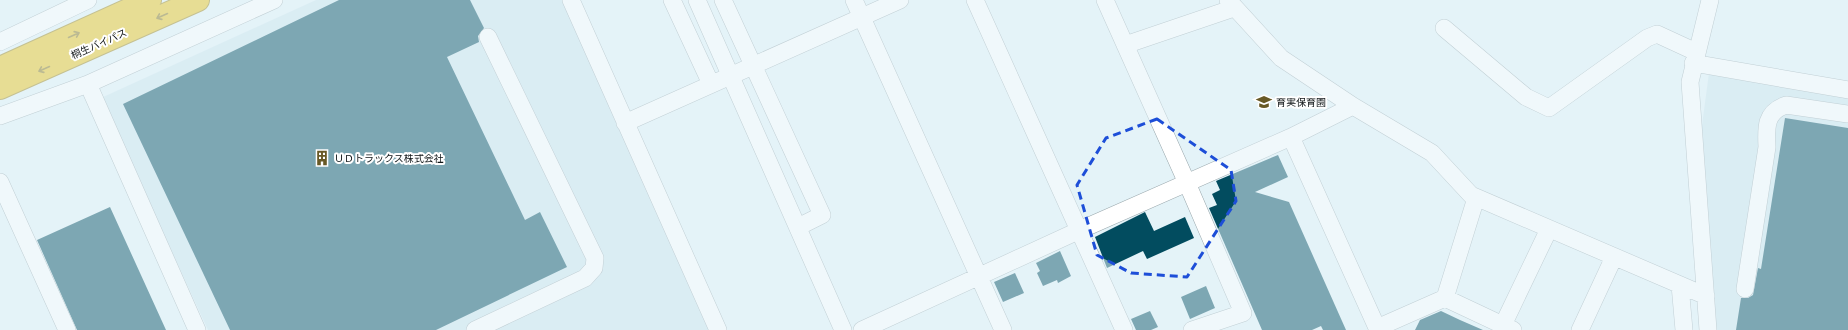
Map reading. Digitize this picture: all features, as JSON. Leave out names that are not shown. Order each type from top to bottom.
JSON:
[{"type":"highway","name":"桐生バイパス","points":[[0,68],[150,0]]},
{"type":"highway","name":"桐生バイパス","points":[[0,88],[198,0]]},
{"type":"street","points":[[0,42],[59,7],[88,0]]},
{"type":"street","points":[[0,116],[88,84],[274,0]]},
{"type":"street","points":[[571,0],[718,330]]},
{"type":"street","points":[[672,0],[711,84]]},
{"type":"street","points":[[697,0],[843,330]]},
{"type":"street","points":[[723,0],[752,66],[822,215],[798,227]]},
{"type":"street","points":[[854,0],[1003,330]]},
{"type":"street","points":[[625,123],[900,0]]},
{"type":"street","points":[[975,0],[1124,330]]},
{"type":"street","points":[[1105,0],[1187,183],[1243,313],[1192,330]]},
{"type":"street","points":[[1708,330],[1690,82],[1710,0]]},
{"type":"street","points":[[1125,45],[1231,4],[1281,58],[1354,106],[1432,153],[1471,195],[1706,296]]},
{"type":"street","points":[[1444,28],[1526,97],[1549,108],[1647,38],[1658,34],[1695,58],[1848,90]]},
{"type":"street","points":[[475,330],[585,278],[594,268],[595,258],[488,37]]},
{"type":"street","points":[[88,84],[197,330]]},
{"type":"street","points":[[1745,289],[1767,147],[1766,133],[1772,112],[1786,105],[1848,114]]},
{"type":"street","points":[[862,330],[1080,230],[1291,137],[1354,106]]},
{"type":"street","points":[[1291,137],[1378,329],[1445,298],[1476,198]]},
{"type":"street","points":[[0,182],[67,330]]},
{"type":"street","points":[[1445,298],[1508,328],[1549,229]]},
{"type":"street","points":[[1580,330],[1614,256]]},
{"type":"street","points":[[1680,285],[1684,330]]},
{"type":"highlighted area","points":[[1157,119],[1231,170],[1236,201],[1187,277],[1131,273],[1097,255],[1077,185],[1106,138]]},
{"type":"shaded area","name":"ＵＤトラックス株式会社","points":[[316,0],[564,0],[711,330],[208,330],[101,98]]},
{"type":"shaded area","points":[[1709,73],[1848,96],[1848,330],[1713,330],[1700,140]]},
{"type":"building","name":"ＵＤトラックス株式会社","points":[[339,0],[470,0],[484,28],[478,36],[479,42],[447,57],[525,220],[540,212],[567,267],[436,330],[230,330],[123,104]]},
{"type":"building","points":[[1785,118],[1848,128],[1848,330],[1736,330],[1741,298],[1748,298],[1753,295],[1758,268],[1761,269]]},
{"type":"building","points":[[1278,155],[1288,177],[1255,192],[1289,202],[1346,330],[1323,330],[1321,326],[1312,330],[1262,330],[1209,208],[1217,205],[1212,194],[1220,190],[1216,181]]},
{"type":"building","points":[[110,207],[166,330],[77,330],[37,240]]},
{"type":"building","points":[[1145,212],[1154,231],[1185,217],[1194,238],[1147,259],[1143,251],[1107,268],[1095,237]]},
{"type":"building","points":[[1060,251],[1071,276],[1058,283],[1057,280],[1043,286],[1037,273],[1040,271],[1036,263]]},
{"type":"building","points":[[1015,273],[1024,293],[1003,302],[994,282]]},
{"type":"building","points":[[1206,286],[1215,308],[1190,319],[1181,297]]},
{"type":"building","points":[[1150,311],[1158,327],[1151,330],[1136,330],[1131,319]]},
{"type":"building","points":[[1441,311],[1483,330],[1415,330],[1420,320]]},
{"type":"place","name":"育実保育園","points":[[1264,102]]},
{"type":"place","name":"ＵＤトラックス株式会社","points":[[322,158]]}]
